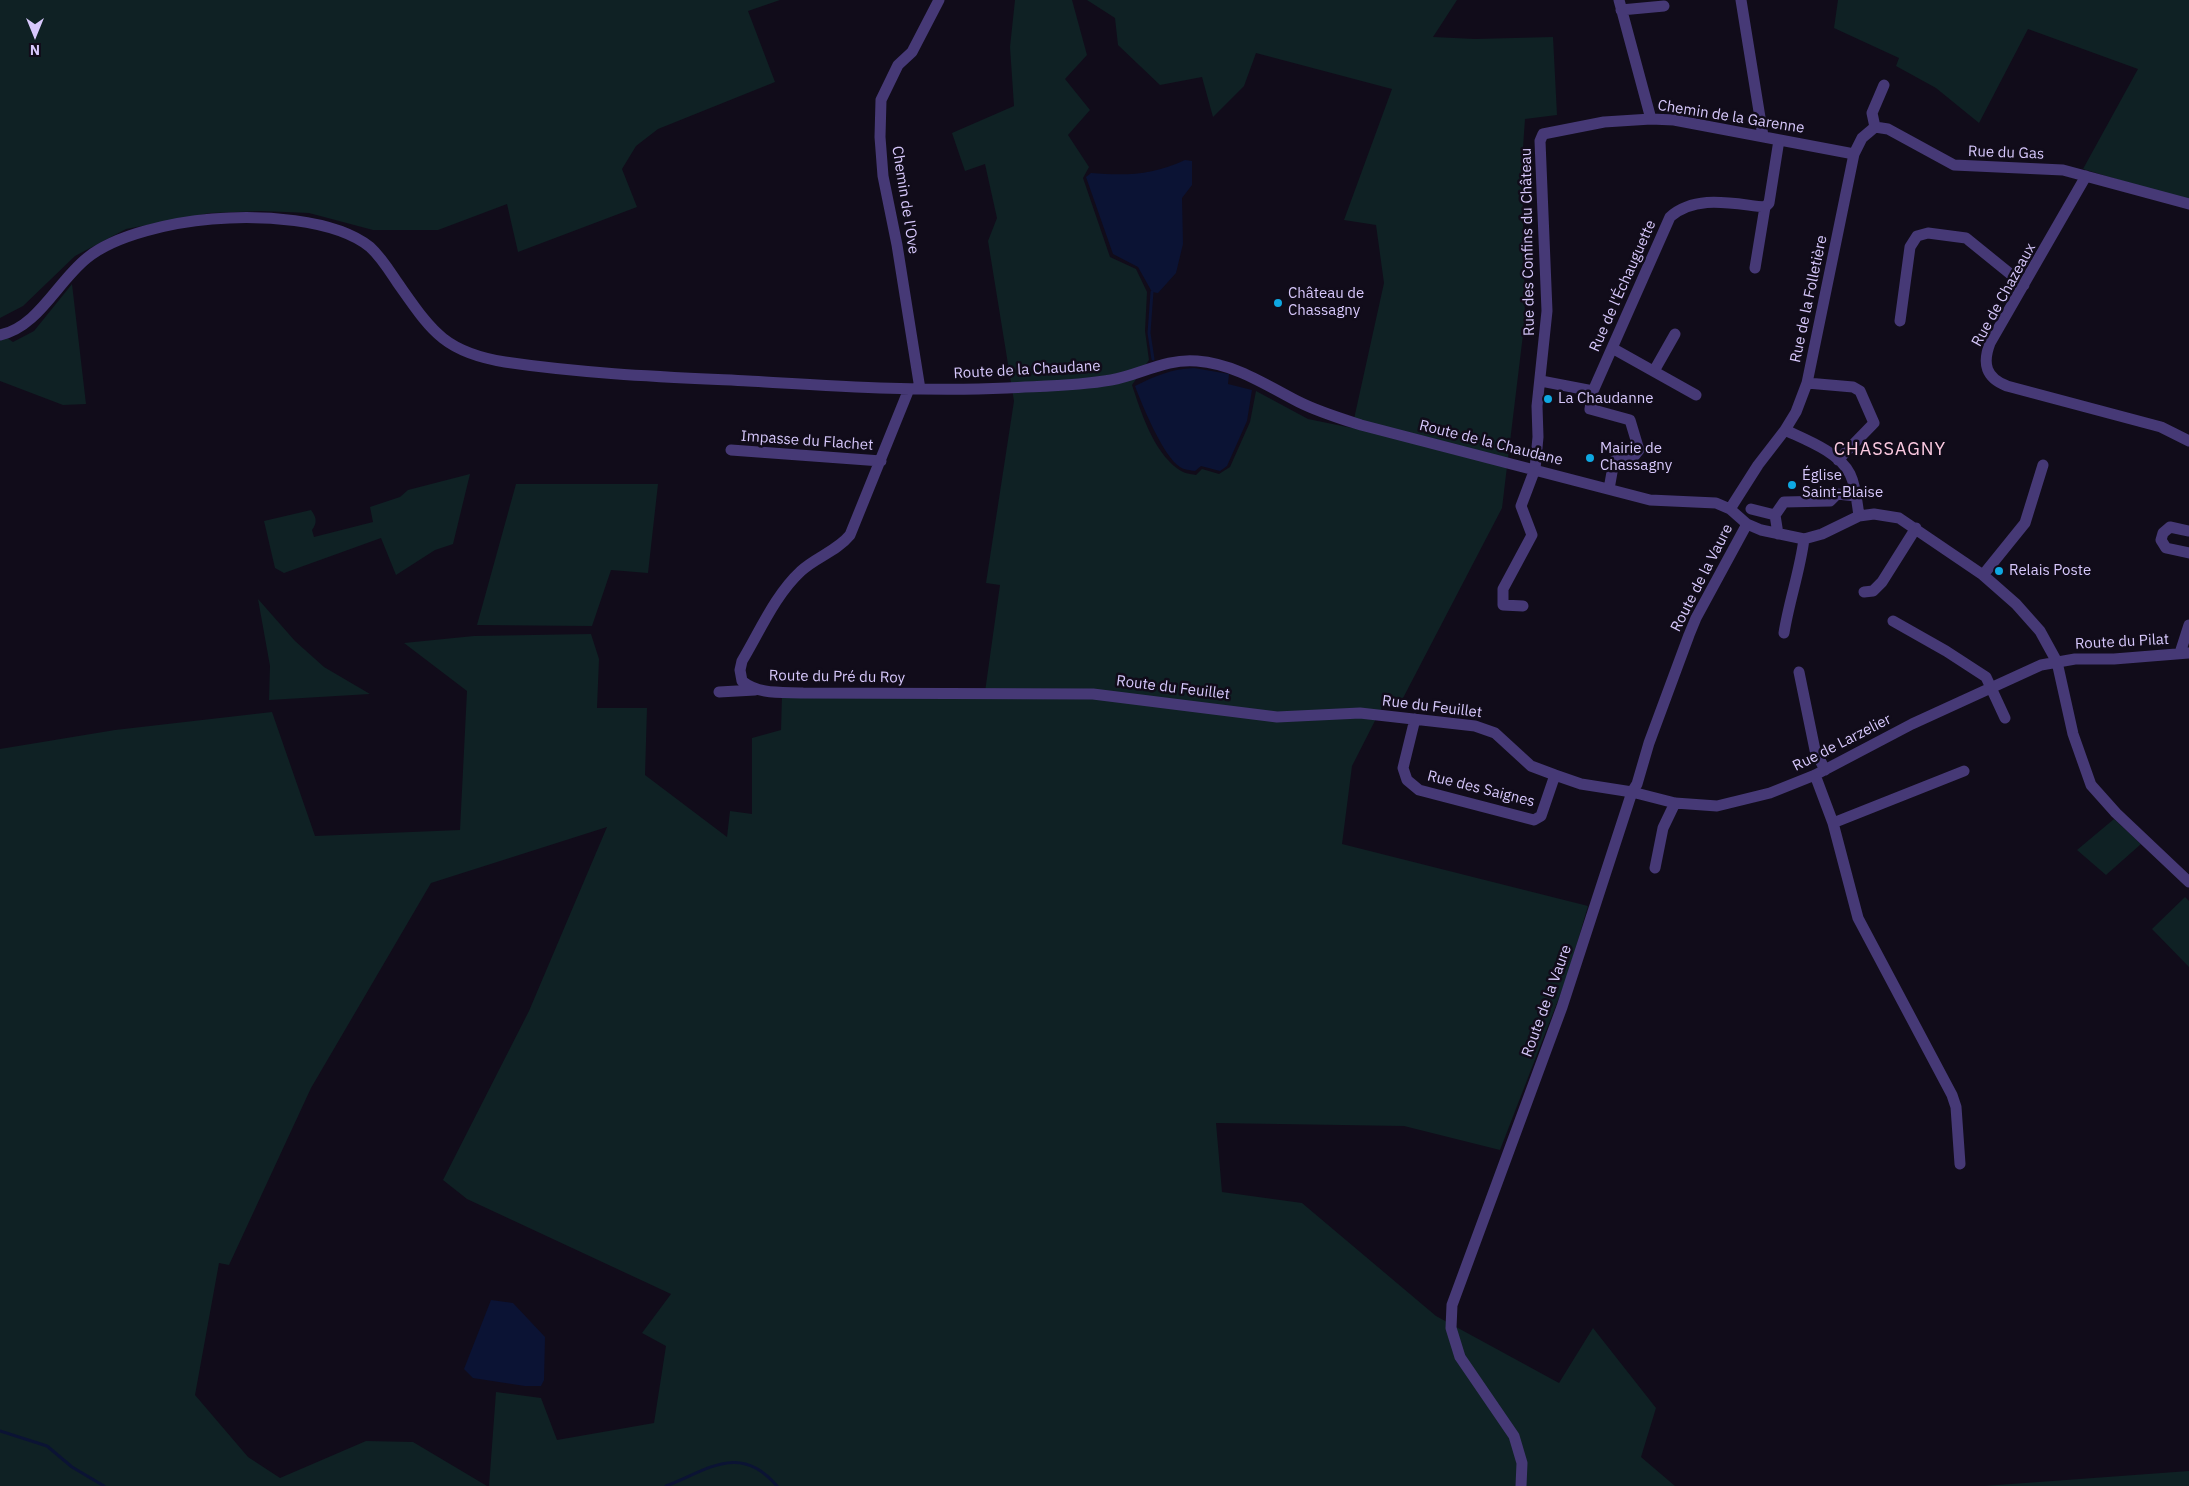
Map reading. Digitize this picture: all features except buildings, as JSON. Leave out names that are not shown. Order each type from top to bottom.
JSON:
[{"type":"street","name":"Chemin de l'Ove","points":[[914,389],[897,244],[883,176],[880,137],[881,100],[898,65],[912,52],[939,0]]},
{"type":"street","points":[[1741,0],[1763,136]]},
{"type":"street","points":[[1651,119],[1620,5],[1664,6]]},
{"type":"street","points":[[1875,127],[1872,113],[1884,85]]},
{"type":"street","name":"Chemin de la Garenne","points":[[1543,134],[1604,122],[1651,119],[1674,120],[1854,154]]},
{"type":"street","name":"Rue de la Folletière","points":[[1730,509],[1758,465],[1785,430],[1796,412],[1807,383],[1854,154],[1862,138],[1875,127]]},
{"type":"street","name":"Rue du Gas","points":[[1875,127],[1888,129],[1954,165],[2064,170],[2189,204]]},
{"type":"street","name":"Rue des Confins du Château","points":[[1523,606],[1503,605],[1503,589],[1532,535],[1522,513],[1522,506],[1535,469],[1538,437],[1537,406],[1548,311],[1540,141],[1543,134]]},
{"type":"street","points":[[1755,268],[1764,207],[1769,203],[1780,140]]},
{"type":"street","name":"Rue de Chazeaux","points":[[2086,176],[1987,352],[1986,367],[1991,378],[2007,386],[2161,427],[2189,441]]},
{"type":"street","name":"Rue de l'Échauguette","points":[[1594,391],[1670,217],[1677,211],[1693,204],[1708,202],[1764,207]]},
{"type":"street","name":"Route de la Chaudane","points":[[0,335],[18,330],[29,322],[69,275],[88,257],[105,246],[137,235],[190,222],[212,219],[256,219],[312,223],[352,236],[370,248],[384,262],[420,315],[443,340],[473,355],[549,367],[629,374],[914,389],[974,390],[1114,380],[1165,363],[1200,361],[1219,364],[1251,376],[1323,413],[1655,501],[1716,503],[1730,509],[1747,524],[1778,534],[1804,539],[1822,534],[1859,516],[1888,515],[1899,518],[1916,528],[1983,575],[2016,604],[2040,631],[2057,662],[2065,707],[2080,757],[2091,785],[2116,813],[2189,882]]},
{"type":"street","points":[[1900,321],[1910,247],[1917,236],[1928,233],[1966,238],[2024,285]]},
{"type":"street","points":[[1654,371],[1676,334]]},
{"type":"street","points":[[1612,348],[1696,395]]},
{"type":"street","points":[[1541,381],[1594,391],[1590,409],[1630,420],[1639,450],[1635,455],[1614,460],[1609,489]]},
{"type":"street","points":[[1807,383],[1854,386],[1860,391],[1874,423],[1838,460]]},
{"type":"street","points":[[756,690],[719,692],[727,688],[740,670],[742,661],[792,580],[803,569],[844,542],[850,535],[914,389]]},
{"type":"street","points":[[1785,430],[1820,447],[1838,460],[1850,473],[1859,516]]},
{"type":"street","name":"Impasse du Flachet","points":[[731,450],[881,461]]},
{"type":"street","points":[[1983,575],[2025,523],[2043,465]]},
{"type":"street","points":[[1778,534],[1775,515],[1784,502],[1830,501],[1837,494],[1856,496]]},
{"type":"street","points":[[1751,509],[1775,515]]},
{"type":"street","name":"Route de la Vaure","points":[[1521,1486],[1522,1464],[1514,1436],[1460,1357],[1451,1328],[1450,1315],[1460,1281],[1562,1007],[1632,792],[1638,784],[1649,743],[1696,618],[1747,524]]},
{"type":"street","points":[[2189,531],[2170,527],[2166,529],[2161,540],[2166,548],[2189,553]]},
{"type":"street","points":[[1864,592],[1873,591],[1882,582],[1916,528]]},
{"type":"street","points":[[1784,633],[1801,568],[1804,539]]},
{"type":"street","points":[[1893,621],[1946,650],[1986,677],[2005,718]]},
{"type":"street","points":[[2185,653],[2189,625]]},
{"type":"street","name":"Route du Pilat","points":[[2057,662],[2185,653]]},
{"type":"street","name":"Rue de Larzelier","points":[[1632,792],[1675,803],[1717,806],[1736,803],[1779,790],[1820,772],[1904,728],[1991,687],[2041,665],[2057,662]]},
{"type":"street","name":"Route du Pré du Roy","points":[[740,670],[742,681],[756,690],[802,693],[982,692]]},
{"type":"street","points":[[1799,672],[1820,772],[1858,918],[1952,1095],[1956,1107],[1960,1164]]},
{"type":"street","name":"Route du Feuillet","points":[[982,692],[1093,694],[1277,717],[1360,713]]},
{"type":"street","name":"Rue du Feuillet","points":[[1360,713],[1486,728],[1495,733],[1531,766],[1581,784],[1632,792]]},
{"type":"street","name":"Rue des Saignes","points":[[1415,719],[1403,768],[1407,780],[1419,790],[1534,820],[1541,816],[1555,775]]},
{"type":"street","points":[[1833,823],[1964,771]]},
{"type":"street","points":[[1655,868],[1663,828],[1675,803]]},
{"type":"shaded area","points":[[0,0],[780,0],[748,11],[775,82],[658,129],[636,146],[622,169],[637,207],[518,252],[507,204],[438,230],[373,230],[309,213],[261,211],[210,213],[126,229],[75,256],[23,306],[0,318]]},
{"type":"shaded area","points":[[1015,0],[1072,0],[1087,55],[1065,79],[1090,110],[1068,135],[1089,167],[1083,178],[1110,257],[1136,269],[1147,292],[1145,331],[1149,360],[1132,385],[1149,430],[1162,452],[1180,470],[1196,475],[1202,469],[1219,474],[1230,467],[1250,422],[1256,391],[1308,419],[1352,428],[1384,283],[1376,225],[1344,220],[1392,89],[1256,53],[1244,86],[1213,117],[1202,77],[1160,85],[1118,45],[1115,18],[1087,0],[1457,0],[1433,37],[1475,39],[1553,37],[1557,115],[1525,119],[1522,162],[1525,318],[1502,508],[1402,700],[1385,701],[1352,766],[1342,844],[1588,906],[1567,977],[1500,1150],[1404,1126],[1216,1123],[1222,1192],[1302,1203],[1436,1316],[1559,1383],[1593,1328],[1656,1408],[1641,1457],[1675,1486],[489,1486],[496,1392],[541,1398],[557,1440],[654,1423],[666,1346],[642,1333],[671,1294],[467,1199],[443,1180],[529,1011],[607,827],[431,883],[311,1088],[229,1265],[219,1263],[195,1395],[248,1457],[280,1478],[366,1441],[413,1442],[487,1486],[0,1486],[0,749],[115,730],[272,712],[315,836],[460,830],[467,691],[404,643],[474,636],[591,634],[599,659],[597,708],[647,708],[645,775],[727,837],[730,811],[752,814],[752,738],[781,730],[782,696],[984,699],[1000,585],[986,583],[1014,401],[988,241],[997,218],[985,164],[965,171],[952,133],[1014,106],[1010,47]]},
{"type":"shaded area","points":[[1838,0],[2189,0],[2189,201],[2083,169],[2138,69],[2028,29],[1979,123],[1936,88],[1896,66],[1899,58],[1834,28]]},
{"type":"shaded area","points":[[72,284],[86,404],[63,405],[0,381],[0,333],[13,342],[34,331]]},
{"type":"shaded area","points":[[470,474],[453,544],[435,550],[396,575],[381,538],[284,573],[275,568],[264,521],[311,510],[316,520],[312,530],[314,537],[373,522],[370,507],[400,497],[408,490]]},
{"type":"shaded area","points":[[516,484],[658,484],[648,573],[611,570],[592,626],[477,625]]},
{"type":"shaded area","points":[[258,599],[295,641],[324,667],[370,694],[269,700],[270,666]]},
{"type":"shaded area","points":[[2114,819],[2141,844],[2106,875],[2077,850]]},
{"type":"shaded area","points":[[2185,897],[2189,901],[2189,967],[2152,929]]},
{"type":"shaded area","points":[[2189,1471],[2189,1486],[1984,1486]]},
{"type":"water","points":[[1185,160],[1192,161],[1192,185],[1182,198],[1183,244],[1176,273],[1158,293],[1152,292],[1138,267],[1113,254],[1086,177],[1091,173],[1139,173],[1162,169]]},
{"type":"water","points":[[1194,368],[1229,374],[1228,384],[1252,390],[1247,421],[1227,466],[1220,471],[1201,466],[1195,471],[1187,470],[1173,461],[1160,442],[1135,386],[1163,374]]},
{"type":"water","points":[[491,1300],[513,1303],[545,1337],[544,1380],[541,1386],[525,1386],[473,1378],[464,1369]]},
{"type":"waterway","points":[[1152,292],[1149,333],[1153,359]]},
{"type":"waterway","points":[[0,1431],[47,1446],[72,1467],[104,1486]]},
{"type":"waterway","points":[[666,1486],[710,1467],[737,1462],[750,1465],[763,1473],[777,1486]]},
{"type":"place","name":"Château de Chassagny","points":[[1278,303]]},
{"type":"place","name":"La Chaudanne","points":[[1548,399]]},
{"type":"place","name":"Mairie de Chassagny","points":[[1590,458]]},
{"type":"place","name":"Église Saint-Blaise","points":[[1792,485]]},
{"type":"place","name":"Relais Poste","points":[[1999,571]]},
{"type":"district","name":"CHASSAGNY","points":[[1890,450]]}]
